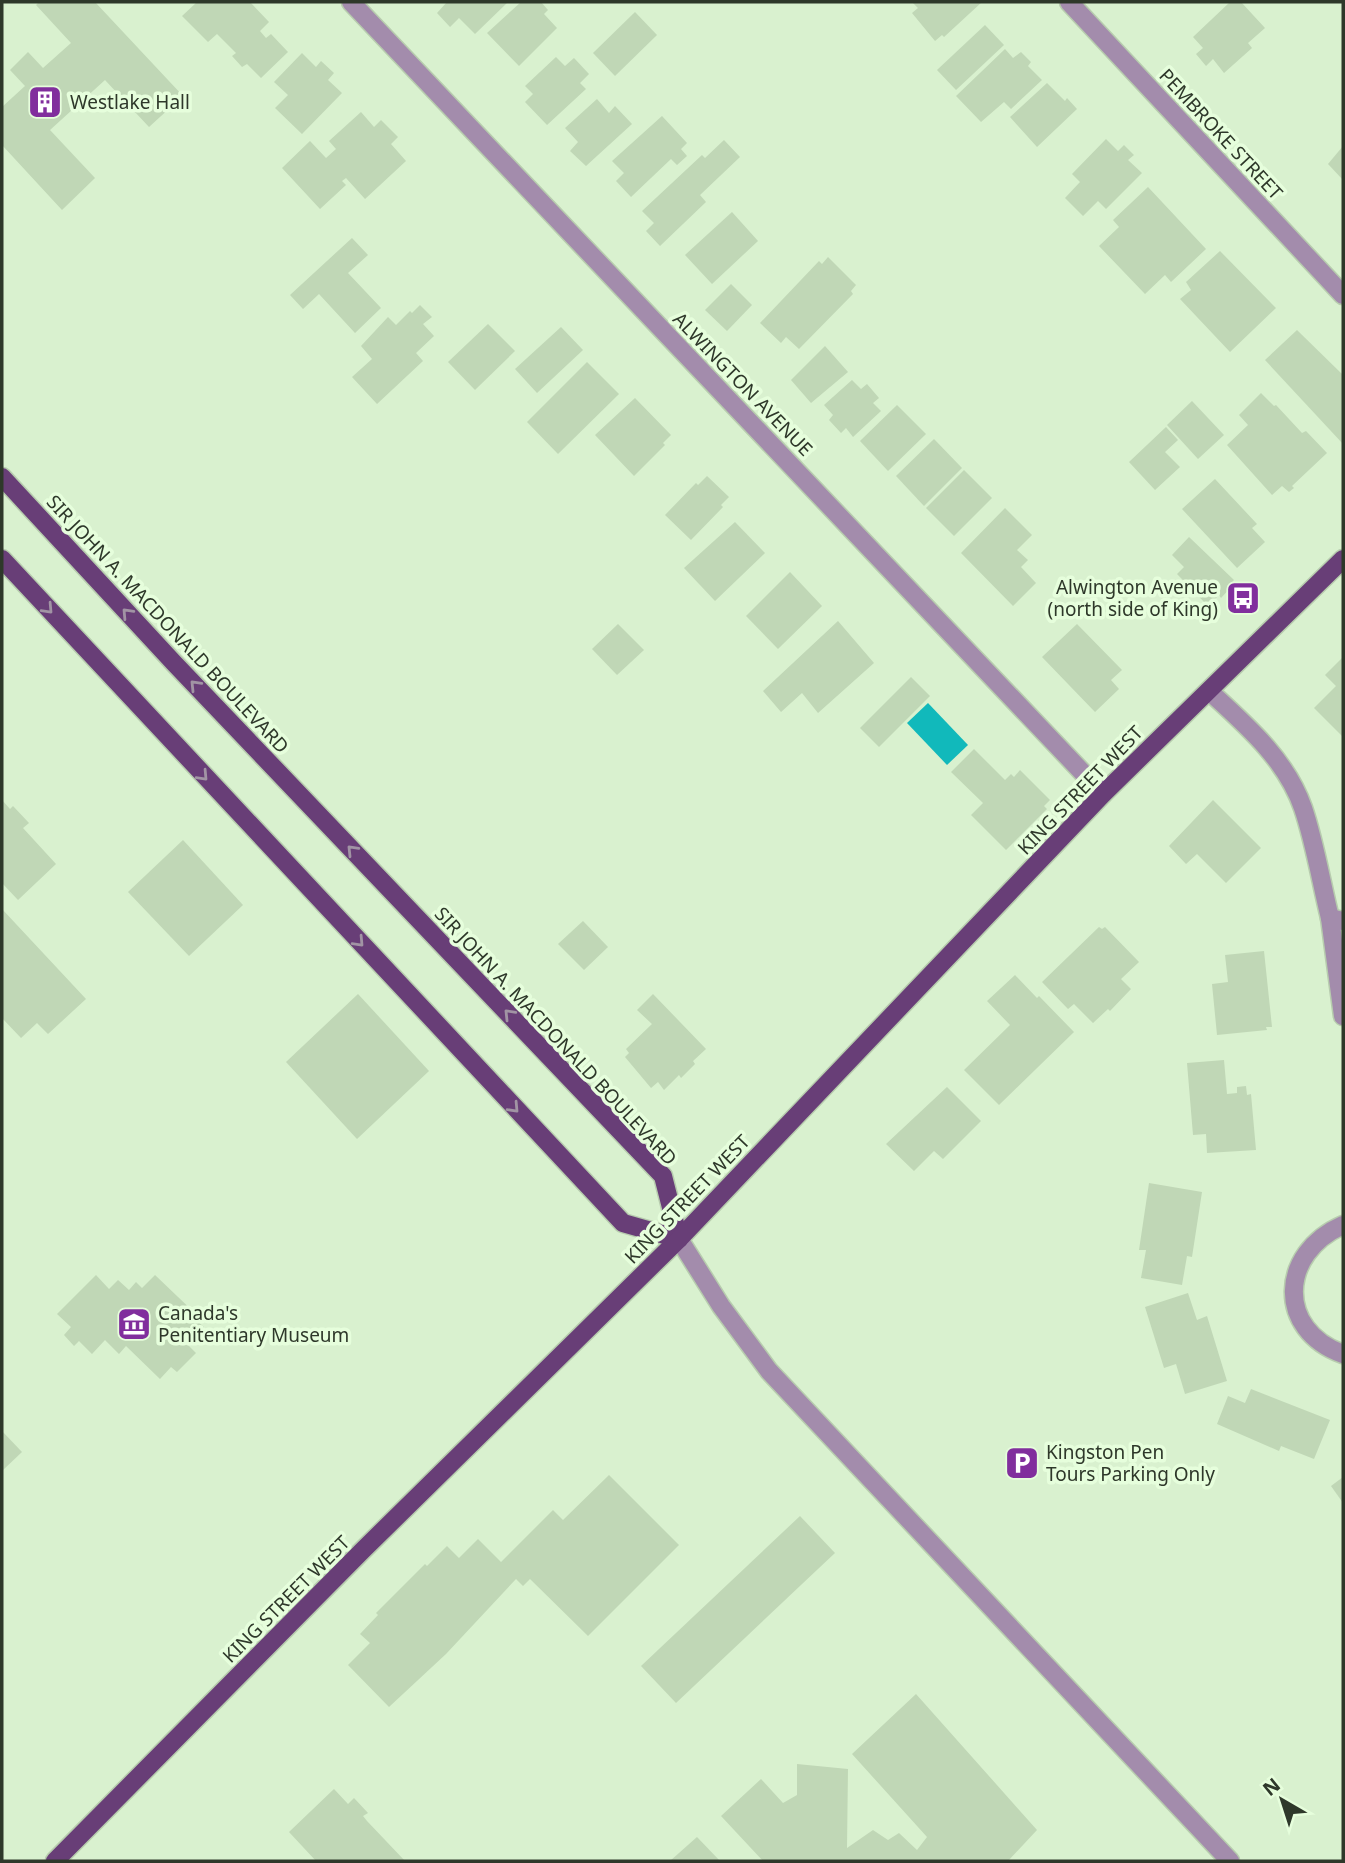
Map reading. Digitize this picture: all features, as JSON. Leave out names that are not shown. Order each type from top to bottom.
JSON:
[{"type":"main road","name":"SIR JOHN A. MACDONALD BOULEVARD","points":[[2,477],[174,663],[663,1176],[680,1239]]},
{"type":"main road","points":[[2,559],[623,1223],[680,1239]]},
{"type":"main road","name":"KING STREET WEST","points":[[55,1861],[363,1550],[680,1239],[1103,794],[1343,559]]},
{"type":"street","name":"ALWINGTON AVENUE","points":[[351,2],[1103,794]]},
{"type":"street","name":"PEMBROKE STREET","points":[[1069,2],[1343,295]]},
{"type":"street","points":[[1209,691],[1267,747],[1303,807],[1337,920],[1343,1016]]},
{"type":"street","points":[[1343,1225],[1329,1231],[1312,1244],[1294,1277],[1294,1295],[1298,1312],[1306,1326],[1318,1340],[1343,1354]]},
{"type":"street","points":[[680,1239],[721,1306],[769,1371],[1230,1861]]},
{"type":"water","points":[[928,703],[968,745],[947,765],[907,723]]},
{"type":"building","name":"Westlake Hall","points":[[39,2],[95,2],[183,96],[149,127],[105,80],[50,130],[95,178],[62,210],[2,145],[2,107],[25,86],[10,70],[28,52],[43,68],[71,43],[36,5]]},
{"type":"building","points":[[197,2],[250,2],[269,22],[260,31],[266,38],[271,34],[288,52],[261,78],[247,64],[242,67],[232,56],[236,53],[217,34],[208,42],[182,16]]},
{"type":"building","points":[[447,2],[508,2],[475,34],[459,18],[450,27],[437,13]]},
{"type":"building","points":[[521,2],[541,2],[548,10],[544,14],[557,28],[519,66],[487,33]]},
{"type":"building","points":[[912,2],[982,2],[944,37],[942,35],[935,41],[912,13],[918,8]]},
{"type":"building","points":[[1230,2],[1241,2],[1265,28],[1248,43],[1252,48],[1224,73],[1213,59],[1206,66],[1196,54],[1203,48],[1193,37]]},
{"type":"building","points":[[635,12],[657,35],[615,76],[593,53]]},
{"type":"building","points":[[985,25],[1004,45],[956,90],[937,70]]},
{"type":"building","points":[[1005,49],[1013,58],[1021,52],[1031,62],[1028,66],[1042,80],[1011,109],[1004,102],[981,122],[956,96]]},
{"type":"building","points":[[302,53],[316,67],[321,61],[334,73],[328,80],[342,93],[302,134],[275,108],[288,95],[274,82]]},
{"type":"building","points":[[556,57],[565,66],[574,58],[589,74],[580,83],[586,89],[547,125],[525,102],[533,94],[525,86]]},
{"type":"building","points":[[1047,83],[1077,109],[1037,147],[1010,117]]},
{"type":"building","points":[[597,99],[609,113],[615,106],[632,124],[586,166],[570,151],[578,142],[565,128]]},
{"type":"building","points":[[361,112],[374,127],[381,120],[398,137],[391,144],[406,161],[365,199],[346,178],[342,181],[346,185],[320,209],[282,168],[310,141],[326,158],[336,149],[329,141]]},
{"type":"building","points":[[662,116],[687,143],[681,149],[687,156],[677,165],[671,159],[631,197],[616,181],[624,173],[612,161]]},
{"type":"building","points":[[1106,139],[1118,151],[1124,145],[1134,155],[1128,160],[1142,173],[1106,209],[1098,201],[1083,216],[1065,198],[1080,182],[1072,174]]},
{"type":"building","points":[[724,140],[740,157],[700,195],[706,202],[660,246],[646,231],[654,223],[642,211],[702,155],[705,158]]},
{"type":"building","points":[[1343,146],[1343,180],[1328,164]]},
{"type":"building","points":[[1148,187],[1206,249],[1171,282],[1165,275],[1145,294],[1099,246],[1119,227],[1113,220]]},
{"type":"building","points":[[732,212],[758,241],[712,284],[685,255]]},
{"type":"building","points":[[352,238],[368,255],[348,273],[381,308],[355,333],[319,294],[303,309],[290,295]]},
{"type":"building","points":[[1220,251],[1276,308],[1230,352],[1180,299],[1191,290],[1186,282]]},
{"type":"building","points":[[828,257],[856,285],[851,291],[853,294],[799,349],[786,337],[781,343],[760,323],[819,261],[822,264]]},
{"type":"building","points":[[731,284],[752,305],[727,331],[705,310]]},
{"type":"building","points":[[420,305],[432,317],[423,324],[434,336],[416,353],[423,361],[377,404],[352,377],[372,359],[361,346],[388,317],[396,325]]},
{"type":"building","points":[[488,324],[515,351],[475,390],[448,362]]},
{"type":"building","points":[[561,327],[583,350],[537,393],[515,369]]},
{"type":"building","points":[[1297,330],[1343,375],[1343,444],[1265,360]]},
{"type":"building","points":[[825,346],[848,372],[811,403],[791,380]]},
{"type":"building","points":[[587,362],[619,394],[558,454],[527,422]]},
{"type":"building","points":[[852,380],[861,389],[867,384],[879,398],[873,403],[881,411],[853,437],[846,428],[841,433],[829,420],[833,415],[824,405]]},
{"type":"building","points":[[1261,393],[1302,433],[1306,431],[1327,453],[1289,492],[1282,486],[1272,495],[1227,445],[1248,425],[1239,415]]},
{"type":"building","points":[[635,398],[671,435],[663,443],[665,445],[634,476],[595,435]]},
{"type":"building","points":[[1192,401],[1224,435],[1198,459],[1167,425]]},
{"type":"building","points":[[897,405],[926,434],[888,471],[860,441]]},
{"type":"building","points":[[1166,427],[1178,440],[1165,452],[1180,467],[1155,490],[1129,462]]},
{"type":"building","points":[[934,439],[962,468],[924,506],[896,476]]},
{"type":"building","points":[[964,470],[992,498],[954,536],[926,508]]},
{"type":"building","points":[[707,476],[729,497],[721,505],[723,507],[691,540],[665,515],[696,483],[698,485]]},
{"type":"building","points":[[1215,479],[1257,524],[1252,528],[1265,542],[1237,568],[1182,509]]},
{"type":"building","points":[[1005,508],[1032,535],[1017,550],[1028,560],[1021,567],[1036,583],[1013,606],[961,553]]},
{"type":"building","points":[[735,522],[765,553],[715,601],[684,568]]},
{"type":"building","points":[[1189,537],[1234,580],[1231,583],[1233,585],[1221,598],[1219,595],[1208,606],[1177,574],[1184,567],[1172,555]]},
{"type":"building","points":[[790,572],[822,606],[778,649],[746,616]]},
{"type":"building","points":[[838,621],[874,663],[818,713],[802,693],[781,712],[763,691]]},
{"type":"building","points":[[618,624],[644,650],[617,675],[592,649]]},
{"type":"building","points":[[1077,624],[1122,670],[1111,680],[1119,689],[1095,712],[1042,657]]},
{"type":"building","points":[[1343,657],[1343,737],[1314,708],[1336,686],[1325,675]]},
{"type":"building","points":[[911,677],[930,696],[879,747],[860,728]]},
{"type":"building","points":[[974,749],[1005,780],[1011,774],[1014,777],[1020,770],[1050,800],[1044,806],[1047,809],[1006,850],[971,815],[983,803],[951,772]]},
{"type":"building","points":[[2,800],[10,809],[13,806],[29,823],[23,828],[56,864],[18,900],[2,883]]},
{"type":"building","points":[[1213,800],[1261,848],[1226,883],[1197,854],[1186,864],[1169,846]]},
{"type":"building","points":[[183,840],[243,905],[189,956],[128,892]]},
{"type":"building","points":[[2,909],[86,999],[48,1034],[37,1023],[21,1038],[2,1018]]},
{"type":"building","points":[[583,921],[608,947],[584,970],[558,944]]},
{"type":"building","points":[[1099,927],[1105,927],[1139,962],[1121,979],[1131,989],[1110,1011],[1108,1009],[1093,1023],[1074,1004],[1068,1009],[1042,982]]},
{"type":"building","points":[[1264,951],[1272,1027],[1266,1027],[1267,1030],[1217,1035],[1212,984],[1228,982],[1225,955]]},
{"type":"building","points":[[1015,975],[1074,1032],[999,1105],[964,1070],[1010,1025],[987,1001]]},
{"type":"building","points":[[358,994],[429,1071],[357,1139],[286,1062]]},
{"type":"building","points":[[653,994],[706,1049],[681,1078],[679,1075],[664,1090],[658,1082],[651,1088],[625,1057],[629,1053],[626,1049],[652,1024],[637,1010]]},
{"type":"building","points":[[1224,1060],[1227,1094],[1237,1093],[1237,1087],[1246,1086],[1247,1095],[1251,1094],[1256,1150],[1207,1153],[1206,1134],[1193,1135],[1187,1063]]},
{"type":"building","points":[[947,1087],[981,1121],[943,1159],[934,1151],[914,1171],[886,1144]]},
{"type":"building","points":[[1149,1183],[1202,1192],[1192,1257],[1187,1256],[1182,1285],[1141,1278],[1146,1250],[1139,1250]]},
{"type":"building","name":"Canada's Penitentiary Museum","points":[[96,1275],[109,1289],[118,1280],[129,1290],[136,1282],[142,1288],[155,1275],[200,1318],[197,1321],[204,1327],[187,1344],[196,1353],[177,1372],[171,1367],[160,1379],[126,1346],[119,1354],[105,1340],[92,1354],[79,1341],[74,1346],[64,1335],[71,1327],[57,1314]]},
{"type":"building","points":[[1188,1293],[1197,1320],[1207,1316],[1227,1381],[1185,1394],[1176,1364],[1164,1368],[1145,1307]]},
{"type":"building","points":[[1251,1389],[1330,1420],[1314,1459],[1281,1446],[1279,1451],[1217,1424],[1228,1396],[1245,1403]]},
{"type":"building","points":[[2,1431],[22,1452],[2,1471]]},
{"type":"building","points":[[609,1475],[679,1545],[588,1636],[530,1579],[523,1586],[516,1579],[446,1654],[389,1707],[348,1665],[370,1643],[360,1634],[378,1615],[376,1613],[447,1546],[459,1558],[478,1539],[501,1562],[553,1510],[563,1520]]},
{"type":"building","points":[[1343,1477],[1343,1503],[1331,1486]]},
{"type":"building","points":[[800,1516],[835,1553],[676,1703],[641,1666]]},
{"type":"building","points":[[916,1694],[1037,1830],[1008,1861],[763,1861],[721,1816],[761,1779],[783,1803],[797,1795],[797,1764],[848,1769],[847,1848],[873,1830],[888,1840],[899,1833],[917,1850],[927,1837],[852,1754]]},
{"type":"building","points":[[334,1789],[348,1804],[354,1798],[368,1813],[363,1816],[367,1821],[405,1861],[316,1861],[289,1832]]},
{"type":"building","points":[[697,1837],[720,1861],[670,1861]]},
{"type":"place","name":"Westlake Hall","points":[[45,102]]},
{"type":"place","name":"Alwington Avenue (north side of King)","points":[[1243,598]]},
{"type":"place","name":"Canada's Penitentiary Museum","points":[[134,1324]]},
{"type":"place","name":"Kingston Pen Tours Parking Only","points":[[1022,1463]]}]
